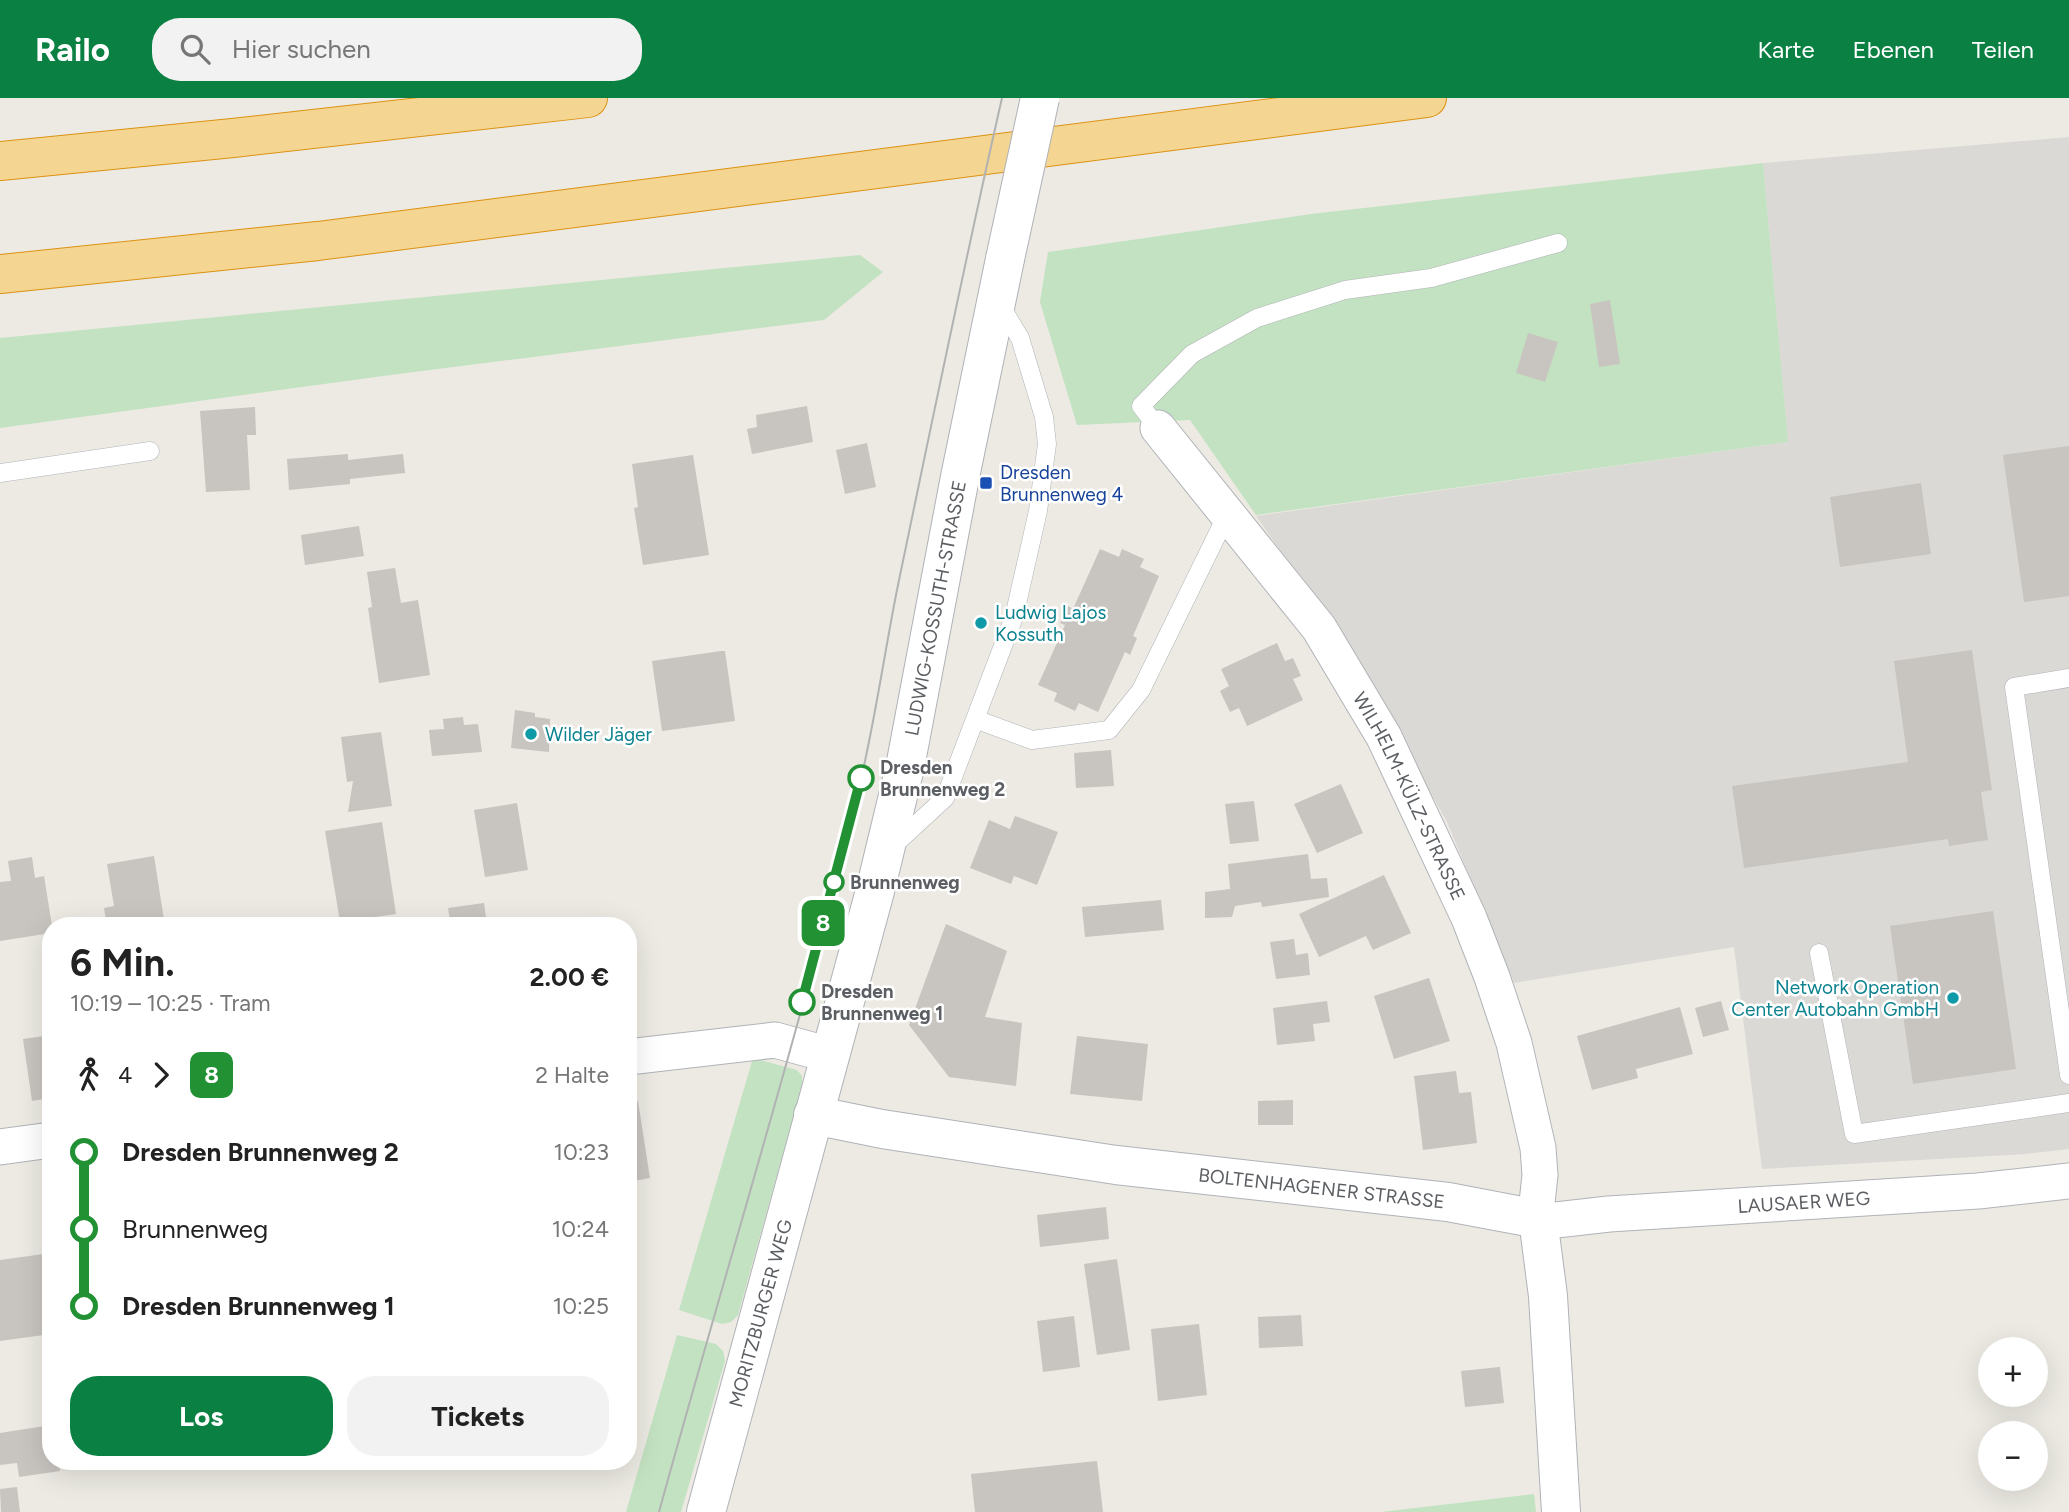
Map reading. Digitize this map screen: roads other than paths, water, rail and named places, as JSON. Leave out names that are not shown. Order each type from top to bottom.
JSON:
[{"type":"highway","points":[[0,160],[233,138],[588,98]]},
{"type":"highway","points":[[0,274],[318,241],[1427,98]]},
{"type":"street","name":"LUDWIG-KOSSUTH-STRASSE","points":[[813,1115],[905,767],[996,300],[1040,98]]},
{"type":"street","name":"WILHELM-KÜLZ-STRASSE","points":[[1158,428],[1318,628],[1384,737],[1469,918],[1514,1042],[1538,1148],[1538,1219]]},
{"type":"street","points":[[637,1055],[775,1040],[830,1055]]},
{"type":"street","name":"BOLTENHAGENER STRASSE","points":[[813,1115],[882,1129],[1116,1165],[1448,1202],[1538,1219]]},
{"type":"street","name":"MORITZBURGER WEG","points":[[706,1512],[813,1115]]},
{"type":"street","points":[[0,1147],[42,1141]]},
{"type":"street","name":"LAUSAER WEG","points":[[1538,1219],[1556,1220],[1609,1214],[1978,1191],[2069,1181]]},
{"type":"street","points":[[1538,1219],[1548,1296],[1561,1512]]},
{"type":"lane","points":[[1158,428],[1141,406],[1192,354],[1257,318],[1345,290],[1431,278],[1558,243]]},
{"type":"lane","points":[[883,855],[945,798],[1014,617],[1038,511],[1046,444],[1044,417],[1020,338],[996,300]]},
{"type":"lane","points":[[0,473],[150,451]]},
{"type":"lane","points":[[975,719],[1032,740],[1109,730],[1141,690],[1221,527],[1230,519]]},
{"type":"lane","points":[[2069,678],[2014,687],[2069,1075]]},
{"type":"lane","points":[[1819,953],[1854,1133],[2069,1103]]},
{"type":"tram line","points":[[659,1512],[789,1055],[861,779],[898,585],[1002,98]]},
{"type":"tram line","name":"8","points":[[802,1002],[861,778]]},
{"type":"place","name":"Dresden Brunnenweg 4","points":[[986,483]]},
{"type":"place","name":"Ludwig Lajos Kossuth","points":[[981,623]]},
{"type":"place","name":"Wilder Jäger","points":[[531,734]]},
{"type":"place","name":"Dresden Brunnenweg 2","points":[[861,778]]},
{"type":"place","name":"Brunnenweg","points":[[834,882]]},
{"type":"place","name":"Network Operation Center Autobahn GmbH","points":[[1953,998]]},
{"type":"place","name":"Dresden Brunnenweg 1","points":[[802,1002]]}]
